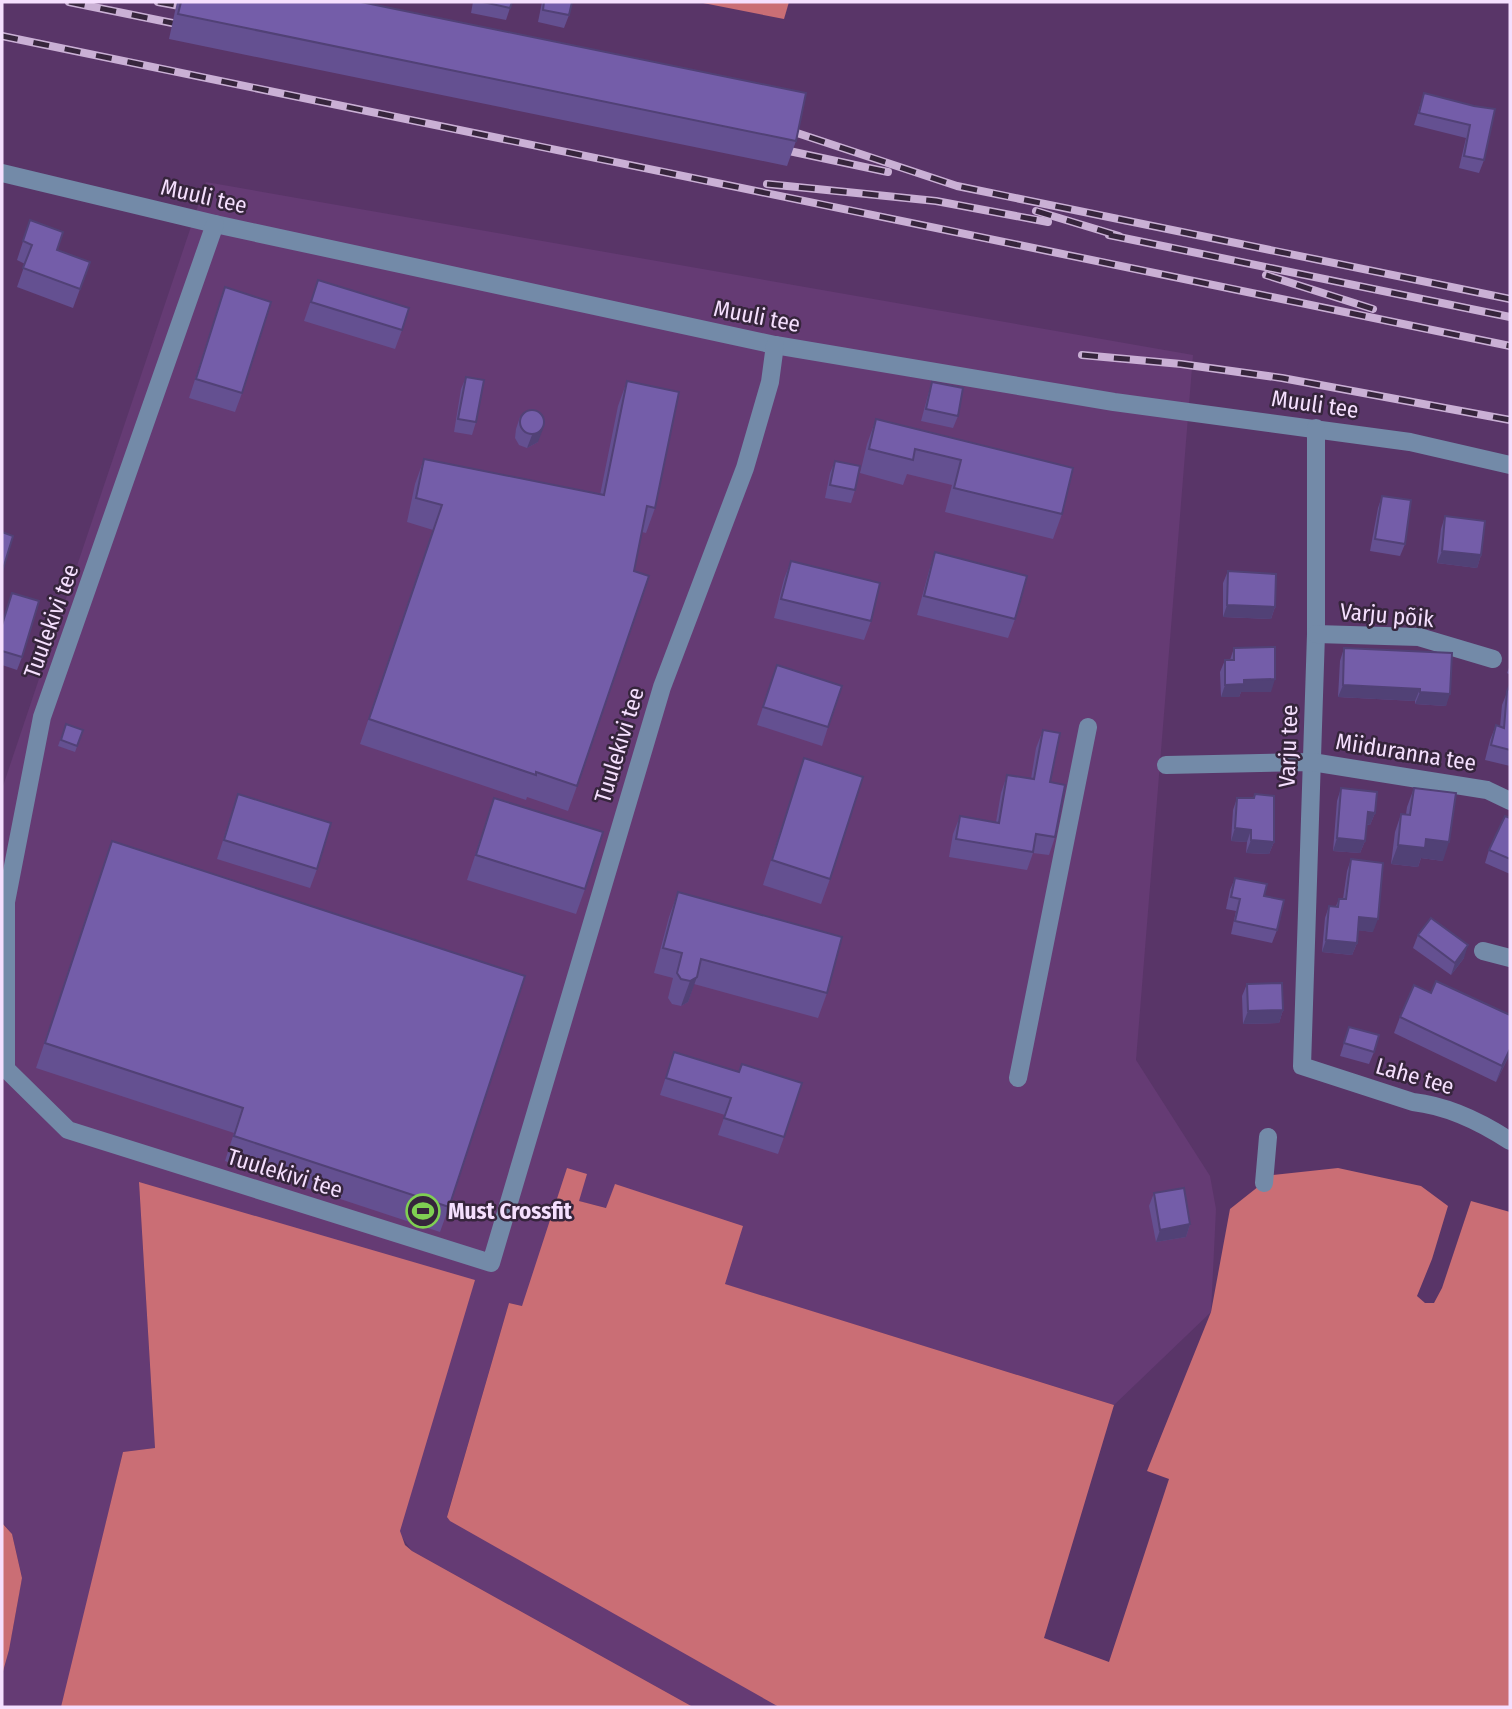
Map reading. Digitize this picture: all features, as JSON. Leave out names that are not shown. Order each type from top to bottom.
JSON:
[{"type":"street","name":"Muuli tee","points":[[2,173],[215,224],[775,345],[1114,402],[1410,442],[1510,465]]},
{"type":"street","name":"Tuulekivi tee","points":[[215,224],[42,717],[6,902],[6,1069],[68,1130],[491,1263],[662,687],[745,468],[769,382],[775,345]]},
{"type":"street","name":"Varju tee","points":[[1302,1066],[1316,634],[1316,428]]},
{"type":"street","name":"Varju põik","points":[[1316,634],[1419,637],[1493,659]]},
{"type":"street","points":[[1018,1078],[1088,727]]},
{"type":"street","name":"Miiduranna tee","points":[[1166,765],[1312,762],[1487,790],[1510,801]]},
{"type":"street","points":[[1483,951],[1510,958]]},
{"type":"street","name":"Lahe tee","points":[[1302,1066],[1481,1122],[1510,1141]]},
{"type":"street","points":[[1264,1183],[1268,1137]]},
{"type":"shaded area","points":[[698,2],[789,2],[784,19]]},
{"type":"shaded area","points":[[206,182],[1193,355],[1136,1060],[1210,1176],[1216,1209],[1211,1312],[1114,1405],[724,1284],[615,1185],[607,1208],[578,1201],[522,1306],[509,1303],[447,1516],[779,1707],[693,1707],[412,1551],[139,1183],[155,1448],[123,1452],[62,1707],[2,1707],[2,1676],[22,1577],[12,1534],[2,1522],[2,789]]},
{"type":"shaded area","points":[[567,1168],[587,1174],[579,1201],[606,1208],[615,1184],[743,1226],[725,1284],[1114,1405],[1044,1638],[1109,1662],[1169,1479],[1147,1471],[1211,1312],[1230,1209],[1273,1175],[1338,1168],[1421,1186],[1448,1206],[1432,1259],[1417,1296],[1425,1303],[1434,1303],[1442,1288],[1471,1201],[1510,1212],[1510,1707],[779,1707],[450,1521],[447,1517],[509,1303],[522,1306]]},
{"type":"shaded area","points":[[139,1182],[475,1280],[400,1531],[405,1545],[693,1707],[61,1707],[123,1452],[155,1448]]},
{"type":"shaded area","points":[[2,1523],[12,1534],[22,1578],[2,1675]]},
{"type":"building","points":[[181,2],[361,2],[806,93],[796,141],[178,14]]},
{"type":"building","points":[[483,2],[512,2],[510,8]]},
{"type":"building","points":[[544,2],[572,2],[569,15],[543,10]]},
{"type":"building","points":[[1424,93],[1495,109],[1484,160],[1464,156],[1470,125],[1419,113]]},
{"type":"building","points":[[30,220],[63,232],[57,250],[90,262],[80,289],[23,268],[32,245],[23,241]]},
{"type":"building","points":[[318,280],[409,308],[402,330],[311,302]]},
{"type":"building","points":[[225,287],[271,302],[242,393],[196,379]]},
{"type":"building","points":[[466,377],[484,380],[476,422],[458,419]]},
{"type":"building","points":[[627,381],[679,392],[655,508],[647,506],[634,571],[649,576],[577,786],[536,772],[536,775],[369,719],[442,505],[416,498],[424,459],[604,495]]},
{"type":"building","points":[[932,382],[963,388],[958,416],[926,409]]},
{"type":"building","points":[[532,410],[541,413],[544,422],[541,431],[532,434],[523,431],[520,422],[523,413]]},
{"type":"building","points":[[876,419],[1073,468],[1062,514],[954,488],[961,460],[915,449],[913,460],[869,449]]},
{"type":"building","points":[[835,461],[860,466],[855,490],[830,485]]},
{"type":"building","points":[[1382,496],[1411,500],[1405,544],[1375,539]]},
{"type":"building","points":[[1445,516],[1485,521],[1481,555],[1442,551]]},
{"type":"building","points":[[2,532],[13,536],[2,572]]},
{"type":"building","points":[[935,552],[1027,576],[1015,619],[924,596]]},
{"type":"building","points":[[791,561],[880,583],[871,621],[781,599]]},
{"type":"building","points":[[1228,571],[1276,574],[1275,607],[1227,605]]},
{"type":"building","points":[[12,593],[39,601],[22,657],[2,651],[2,625]]},
{"type":"building","points":[[1275,647],[1275,679],[1244,680],[1244,684],[1225,685],[1225,660],[1234,660],[1234,648]]},
{"type":"building","points":[[1344,648],[1452,653],[1450,694],[1420,692],[1420,689],[1343,685]]},
{"type":"building","points":[[777,665],[842,686],[828,727],[763,707]]},
{"type":"building","points":[[1510,685],[1510,750],[1491,745],[1496,725],[1504,728],[1507,691]]},
{"type":"building","points":[[66,724],[83,730],[77,746],[61,740]]},
{"type":"building","points":[[1043,730],[1060,733],[1050,782],[1065,785],[1055,837],[1036,834],[1033,852],[956,839],[960,816],[999,823],[1007,775],[1034,779]]},
{"type":"building","points":[[804,758],[863,777],[830,879],[772,860]]},
{"type":"building","points":[[1341,788],[1377,792],[1375,813],[1368,812],[1365,841],[1337,838]]},
{"type":"building","points":[[1414,788],[1456,793],[1449,842],[1426,839],[1425,848],[1398,845],[1401,814],[1410,815]]},
{"type":"building","points":[[238,794],[331,823],[317,869],[224,840]]},
{"type":"building","points":[[1255,794],[1274,796],[1274,842],[1251,840],[1251,830],[1235,828],[1237,798],[1254,798]]},
{"type":"building","points":[[494,798],[603,832],[585,889],[476,855]]},
{"type":"building","points":[[1505,816],[1510,818],[1510,859],[1489,850]]},
{"type":"building","points":[[112,841],[525,976],[449,1207],[234,1136],[243,1108],[45,1043]]},
{"type":"building","points":[[1351,859],[1383,863],[1378,919],[1359,917],[1357,943],[1326,940],[1329,906],[1338,907],[1339,899],[1346,899]]},
{"type":"building","points":[[1235,878],[1267,884],[1264,896],[1284,900],[1277,930],[1235,921],[1240,899],[1231,897]]},
{"type":"building","points":[[678,892],[842,937],[827,993],[701,959],[697,977],[690,981],[681,979],[677,973],[682,953],[663,948]]},
{"type":"building","points":[[1431,918],[1468,945],[1455,963],[1418,935]]},
{"type":"building","points":[[1436,981],[1510,1015],[1510,1049],[1502,1066],[1400,1017],[1414,985],[1431,993]]},
{"type":"building","points":[[1282,983],[1283,1010],[1248,1011],[1247,984]]},
{"type":"building","points":[[1349,1027],[1379,1035],[1374,1052],[1344,1043]]},
{"type":"building","points":[[674,1052],[739,1072],[742,1064],[802,1083],[784,1137],[724,1118],[731,1098],[666,1078]]},
{"type":"building","points":[[1184,1188],[1190,1224],[1160,1230],[1154,1193]]},
{"type":"railway","points":[[69,2],[192,27]]},
{"type":"railway","points":[[158,2],[196,9]]},
{"type":"railway","points":[[2,36],[1510,346]]},
{"type":"railway","points":[[779,127],[957,186],[1510,299]]},
{"type":"railway","points":[[775,148],[888,172]]},
{"type":"railway","points":[[767,184],[936,201],[1048,222]]},
{"type":"railway","points":[[1036,211],[1119,236]]},
{"type":"railway","points":[[1109,235],[1510,317]]},
{"type":"railway","points":[[1266,275],[1373,309]]},
{"type":"railway","points":[[1082,355],[1181,364],[1282,378],[1510,420]]},
{"type":"place","name":"Must Crossfit","points":[[423,1211]]}]
